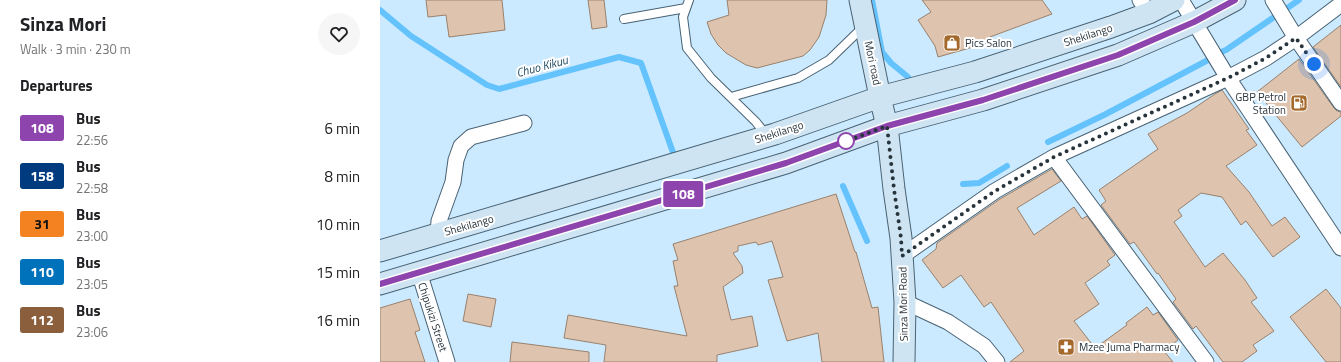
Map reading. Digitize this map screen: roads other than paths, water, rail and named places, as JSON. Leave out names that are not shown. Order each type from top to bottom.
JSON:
[{"type":"main road","name":"Mori road","points":[[860,0],[887,126]]},
{"type":"main road","name":"Shekilango","points":[[380,251],[767,136],[880,97],[975,72],[1111,27],[1144,7],[1174,0]]},
{"type":"main road","points":[[380,284],[786,163],[887,126],[983,100],[1118,55],[1194,22],[1235,0]]},
{"type":"main road","name":"Sinza Mori Road","points":[[887,126],[901,238],[905,302],[904,362]]},
{"type":"street","points":[[1181,0],[1228,78],[1341,248]]},
{"type":"street","points":[[1273,0],[1296,38],[1341,103]]},
{"type":"street","points":[[902,256],[995,191],[1054,157],[1228,78],[1266,58],[1296,38],[1341,4]]},
{"type":"street","points":[[438,234],[440,221],[453,182],[456,160],[461,146],[471,137],[524,123]]},
{"type":"street","points":[[1054,157],[1206,362]]},
{"type":"street","name":"Chipukizi Street","points":[[418,272],[447,362]]},
{"type":"street","points":[[905,302],[948,322],[984,346],[997,362]]},
{"type":"lane","points":[[624,19],[688,4]]},
{"type":"lane","points":[[688,4],[683,17],[687,48],[712,78],[756,122],[767,136]]},
{"type":"lane","points":[[731,97],[798,78],[829,60],[865,25]]},
{"type":"waterway","points":[[872,0],[882,52],[891,63],[908,77]]},
{"type":"waterway","points":[[1219,53],[1226,50],[1299,0]]},
{"type":"waterway","name":"Chuo Kikuu","points":[[380,10],[411,36],[487,85],[499,89],[619,57],[641,63],[675,158]]},
{"type":"waterway","points":[[1048,142],[1104,115],[1210,59]]},
{"type":"waterway","points":[[963,184],[979,183],[1007,166]]},
{"type":"waterway","points":[[843,186],[867,241]]},
{"type":"place","name":"Pics Salon","points":[[952,43]]},
{"type":"place","name":"GBP Petrol Station","points":[[1299,103]]},
{"type":"place","name":"Mzee Juma Pharmacy","points":[[1066,347]]}]
